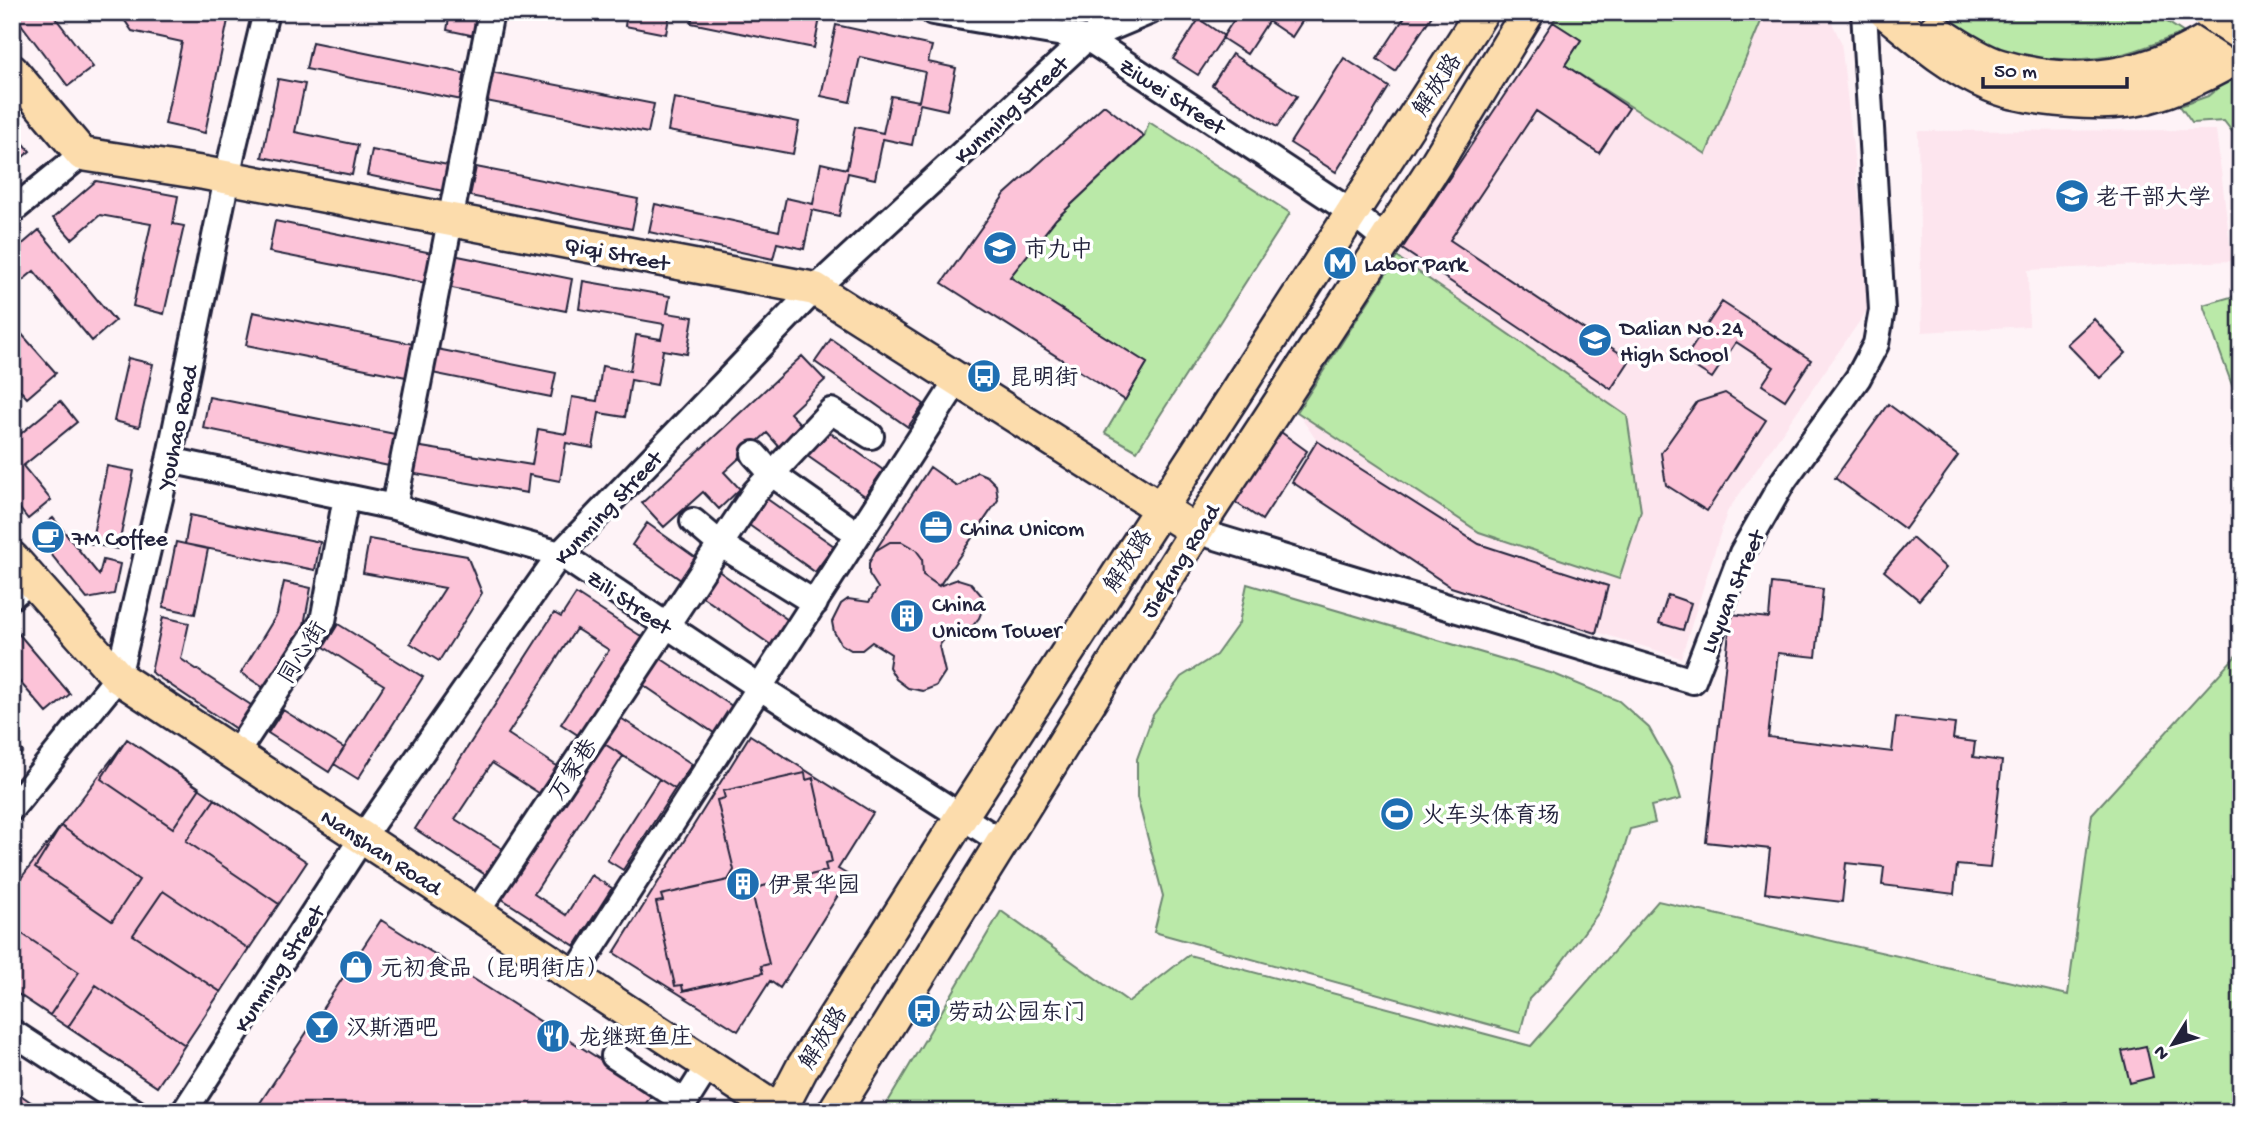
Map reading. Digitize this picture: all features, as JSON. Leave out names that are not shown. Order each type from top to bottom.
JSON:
[{"type":"main road","name":"解放路","points":[[779,1112],[802,1068],[961,817],[1354,214],[1482,12]]},
{"type":"main road","name":"Jiefang Road","points":[[834,1112],[1196,531],[1386,240],[1528,12]]},
{"type":"main road","points":[[2207,12],[2241,34]]},
{"type":"main road","points":[[1871,13],[1925,30],[1998,66],[2061,77],[2121,75],[2176,59],[2213,38],[2241,17]]},
{"type":"main road","points":[[1925,30],[1962,71],[1992,86],[2041,99],[2143,98],[2194,78],[2241,54]]},
{"type":"main road","points":[[12,71],[82,154]]},
{"type":"main road","name":"Qiqi Street","points":[[82,154],[228,178],[815,289],[957,382],[1196,531]]},
{"type":"main road","name":"Nanshan Road","points":[[19,578],[118,677],[779,1112]]},
{"type":"street","name":"Youhao Road","points":[[12,808],[118,677],[169,460],[266,12]]},
{"type":"street","points":[[394,507],[491,12]]},
{"type":"street","name":"Ziwei Street","points":[[933,12],[1087,38],[1354,214],[1386,240]]},
{"type":"street","points":[[1087,38],[1094,12]]},
{"type":"street","name":"Kunming Street","points":[[184,1112],[362,838],[560,554],[815,289],[1087,38],[1149,12]]},
{"type":"street","name":"Lvyuan Street","points":[[1196,531],[1693,681],[1742,553],[1784,480],[1858,378],[1876,344],[1882,310],[1871,104],[1871,13]]},
{"type":"street","points":[[12,211],[82,154]]},
{"type":"street","points":[[573,977],[957,382]]},
{"type":"street","name":"万家巷","points":[[477,912],[720,544],[772,474],[831,411],[871,436]]},
{"type":"street","points":[[754,454],[772,474],[846,526]]},
{"type":"street","name":"Zili Street","points":[[169,460],[394,507],[560,554],[759,687],[1003,844]]},
{"type":"street","name":"同心街","points":[[234,755],[323,621],[346,497]]},
{"type":"street","points":[[693,521],[720,544],[815,603]]},
{"type":"street","points":[[12,1032],[135,1112]]},
{"type":"street","points":[[614,1056],[685,1102],[709,1064]]},
{"type":"shaded area","name":"Dalian No.24 High School","points":[[1559,12],[1827,12],[1841,42],[1871,305],[1727,512],[1681,658],[1451,587],[1292,482],[1317,441],[1297,412]]},
{"type":"shaded area","name":"老干部大学","points":[[2216,130],[2232,261],[2028,270],[2029,326],[1922,332],[1918,131]]},
{"type":"green space","points":[[1559,12],[1765,12],[1706,154],[1565,65],[1581,40],[1553,22]]},
{"type":"green space","points":[[1921,12],[2152,12],[2184,33],[2118,55],[2095,58],[2041,58],[1985,48],[1960,39],[1938,27]]},
{"type":"green space","points":[[2237,72],[2241,74],[2241,143],[2224,121],[2192,123],[2180,106],[2208,96]]},
{"type":"green space","points":[[1149,122],[1290,213],[1137,451],[1105,433],[1147,363],[1010,277],[1056,219],[1144,137]]},
{"type":"green space","points":[[1397,257],[1627,416],[1641,511],[1619,579],[1479,532],[1297,412]]},
{"type":"green space","points":[[2241,294],[2241,410],[2203,305]]},
{"type":"green space","name":"火车头体育场","points":[[1247,584],[1554,674],[1619,701],[1649,728],[1672,769],[1681,799],[1651,806],[1655,823],[1630,829],[1619,866],[1599,912],[1552,975],[1529,999],[1520,1033],[1154,932],[1163,896],[1137,797],[1137,759],[1153,715],[1181,677],[1216,655],[1239,623]]},
{"type":"green space","points":[[2241,650],[2241,1112],[882,1112],[1001,911],[1129,1002],[1189,955],[1531,1046],[1658,901],[2068,995],[2092,814]]},
{"type":"building","points":[[12,12],[51,12],[93,67],[68,86]]},
{"type":"building","points":[[119,12],[194,12],[228,20],[205,133],[165,124],[182,42],[132,31]]},
{"type":"building","points":[[450,12],[485,12],[480,37],[447,30]]},
{"type":"building","points":[[627,12],[670,12],[666,34],[625,26]]},
{"type":"building","points":[[694,12],[792,12],[820,18],[814,48],[691,23]]},
{"type":"building","points":[[1239,12],[1273,14],[1247,54],[1222,38]]},
{"type":"building","points":[[1274,12],[1308,12],[1292,37],[1268,21]]},
{"type":"building","points":[[1408,12],[1433,14],[1395,71],[1377,59]]},
{"type":"building","points":[[1199,19],[1224,36],[1198,75],[1173,59]]},
{"type":"building","points":[[1553,22],[1581,40],[1565,65],[1629,108],[1599,153],[1536,111],[1450,240],[1630,360],[1611,389],[1402,249]]},
{"type":"building","points":[[836,25],[932,46],[928,62],[956,68],[947,110],[920,104],[912,145],[883,139],[875,179],[848,173],[839,216],[812,210],[804,249],[777,243],[773,259],[649,232],[655,204],[779,231],[786,198],[813,204],[821,163],[847,169],[855,127],[883,133],[891,96],[919,101],[925,72],[860,57],[850,102],[821,96]]},
{"type":"building","points":[[312,42],[472,75],[467,101],[306,69]]},
{"type":"building","points":[[1232,54],[1297,96],[1277,127],[1212,85]]},
{"type":"building","points":[[1344,58],[1389,87],[1336,172],[1290,143]]},
{"type":"building","points":[[491,72],[654,104],[648,133],[486,101]]},
{"type":"building","points":[[278,79],[305,84],[295,132],[358,145],[352,175],[262,157]]},
{"type":"building","points":[[674,98],[799,122],[793,154],[668,131]]},
{"type":"building","name":"市九中","points":[[1104,105],[1144,136],[1056,219],[1010,277],[1147,363],[1125,400],[942,283],[1005,194]]},
{"type":"building","points":[[12,129],[30,151],[12,166]]},
{"type":"building","points":[[372,150],[453,166],[448,192],[367,175]]},
{"type":"building","points":[[476,167],[638,199],[632,229],[470,196]]},
{"type":"building","points":[[96,181],[178,196],[173,224],[184,226],[164,314],[133,306],[151,224],[100,215],[72,239],[53,218]]},
{"type":"building","points":[[275,221],[437,254],[431,284],[269,252]]},
{"type":"building","points":[[39,230],[115,321],[92,341],[34,271],[12,289],[12,253]]},
{"type":"building","points":[[453,255],[572,279],[566,311],[447,287]]},
{"type":"building","points":[[583,281],[670,296],[667,313],[693,317],[687,354],[663,350],[657,385],[631,380],[625,417],[599,413],[593,448],[566,443],[560,481],[529,475],[527,493],[410,473],[415,446],[532,465],[538,429],[566,434],[572,397],[597,401],[602,366],[630,371],[636,335],[661,339],[664,324],[579,309]]},
{"type":"building","points":[[1722,302],[1811,360],[1785,400],[1762,385],[1774,367],[1736,342],[1712,378],[1684,360]]},
{"type":"building","points":[[253,312],[418,345],[411,378],[246,345]]},
{"type":"building","points":[[2094,319],[2126,353],[2100,378],[2067,344]]},
{"type":"building","points":[[12,323],[56,373],[27,398],[12,381]]},
{"type":"building","points":[[831,339],[924,404],[908,427],[815,362]]},
{"type":"building","points":[[437,349],[556,373],[551,397],[432,373]]},
{"type":"building","points":[[802,356],[825,380],[790,413],[805,429],[782,450],[767,433],[724,472],[740,489],[719,509],[703,492],[664,527],[642,503]]},
{"type":"building","points":[[128,358],[153,364],[139,427],[114,421]]},
{"type":"building","points":[[1725,393],[1766,420],[1707,511],[1666,485],[1661,453],[1697,402]]},
{"type":"building","points":[[209,397],[400,435],[394,467],[203,428]]},
{"type":"building","points":[[60,401],[77,422],[23,466],[51,500],[28,519],[12,499],[12,441]]},
{"type":"building","points":[[1888,404],[1958,456],[1905,529],[1835,478]]},
{"type":"building","points":[[822,427],[883,470],[865,496],[803,453]]},
{"type":"building","points":[[1274,427],[1307,451],[1262,520],[1226,496]]},
{"type":"building","points":[[1317,441],[1479,544],[1608,586],[1596,633],[1451,587],[1292,482]]},
{"type":"building","points":[[107,466],[134,471],[118,549],[91,544]]},
{"type":"building","name":"China Unicom","points":[[930,467],[957,486],[977,472],[987,476],[996,485],[998,500],[939,586],[923,575],[922,558],[916,550],[902,542],[890,542],[875,551]]},
{"type":"building","points":[[760,494],[834,546],[815,572],[742,520]]},
{"type":"building","points":[[190,515],[320,542],[315,570],[185,544]]},
{"type":"building","points":[[53,518],[99,575],[103,560],[120,564],[114,594],[87,599],[34,533]]},
{"type":"building","points":[[647,523],[703,563],[688,585],[632,545]]},
{"type":"building","points":[[1912,538],[1946,568],[1919,600],[1884,571]]},
{"type":"building","points":[[369,539],[467,556],[482,593],[439,661],[410,643],[445,588],[363,573]]},
{"type":"building","points":[[176,542],[208,549],[195,614],[163,607]]},
{"type":"building","name":"China Unicom Tower","points":[[890,542],[902,542],[916,550],[922,558],[923,575],[939,586],[958,579],[971,583],[982,596],[983,608],[971,628],[959,633],[950,632],[939,646],[945,672],[936,686],[923,691],[908,688],[896,679],[889,667],[891,654],[872,642],[862,650],[851,650],[841,644],[834,632],[832,622],[841,604],[848,599],[869,602],[878,588],[869,574],[869,563],[875,551]]},
{"type":"building","points":[[717,570],[788,620],[771,645],[700,595]]},
{"type":"building","points":[[284,582],[311,588],[304,625],[264,688],[241,673],[277,614]]},
{"type":"building","points":[[1772,583],[1823,589],[1816,657],[1778,653],[1768,737],[1892,752],[1896,717],[1955,724],[1953,739],[1975,742],[1973,757],[2002,761],[1990,868],[1957,865],[1954,894],[1882,885],[1884,867],[1846,863],[1842,902],[1765,893],[1770,849],[1706,842],[1731,614],[1769,618]]},
{"type":"building","points":[[576,594],[647,640],[584,739],[561,724],[609,650],[576,629],[508,734],[563,770],[545,797],[492,763],[455,819],[509,853],[492,879],[415,829],[554,613],[561,617]]},
{"type":"building","points":[[1668,595],[1691,603],[1683,630],[1659,623]]},
{"type":"building","points":[[163,617],[189,623],[181,659],[254,707],[239,731],[151,672]]},
{"type":"building","points":[[338,624],[423,677],[358,779],[334,764],[384,685],[324,647]]},
{"type":"building","points":[[12,626],[70,694],[47,713],[12,673]]},
{"type":"building","points":[[657,656],[735,708],[717,735],[639,682]]},
{"type":"building","points":[[283,710],[344,748],[329,772],[268,733]]},
{"type":"building","points":[[616,715],[692,764],[675,789],[600,741]]},
{"type":"building","points":[[750,735],[873,813],[838,869],[850,876],[780,988],[770,981],[738,1031],[614,953]]},
{"type":"building","points":[[12,739],[23,752],[12,760]]},
{"type":"building","points":[[127,739],[200,788],[173,828],[101,779]]},
{"type":"building","points":[[127,739],[307,862],[157,1087],[12,990],[12,890]]},
{"type":"building","points":[[600,741],[623,756],[534,894],[566,915],[591,875],[612,888],[575,946],[499,897]]},
{"type":"building","name":"伊景华园","points":[[805,773],[806,780],[813,778],[832,862],[825,864],[827,871],[759,887],[753,896],[769,964],[761,966],[763,973],[683,991],[682,985],[675,986],[656,902],[663,901],[661,895],[728,880],[734,870],[717,800],[725,798],[723,791]]},
{"type":"building","points":[[659,779],[675,789],[623,870],[607,860]]},
{"type":"building","points":[[215,799],[307,862],[279,904],[186,841]]},
{"type":"building","points":[[61,826],[139,880],[112,921],[35,868]]},
{"type":"building","points":[[163,891],[249,949],[221,992],[133,935]]},
{"type":"building","points":[[381,920],[653,1093],[640,1112],[254,1112]]},
{"type":"building","points":[[12,927],[79,972],[50,1015],[12,990]]},
{"type":"building","points":[[96,985],[185,1045],[157,1087],[68,1027]]},
{"type":"building","points":[[2146,1046],[2153,1077],[2130,1083],[2122,1051]]},
{"type":"building","points":[[12,1089],[45,1112],[12,1112]]},
{"type":"building","points":[[2066,1102],[2069,1112],[2028,1112]]},
{"type":"place","name":"老干部大学","points":[[2072,196]]},
{"type":"place","name":"市九中","points":[[1000,248]]},
{"type":"place","name":"Labor Park","points":[[1340,263]]},
{"type":"place","name":"Dalian No.24 High School","points":[[1595,340]]},
{"type":"place","name":"昆明街","points":[[984,376]]},
{"type":"place","name":"China Unicom","points":[[936,527]]},
{"type":"place","name":"7M Coffee","points":[[48,537]]},
{"type":"place","name":"China Unicom Tower","points":[[907,616]]},
{"type":"place","name":"火车头体育场","points":[[1397,814]]},
{"type":"place","name":"伊景华园","points":[[743,884]]},
{"type":"place","name":"元初食品（昆明街店）","points":[[356,967]]},
{"type":"place","name":"劳动公园东门","points":[[924,1011]]},
{"type":"place","name":"汉斯酒吧","points":[[322,1027]]},
{"type":"place","name":"龙继斑鱼庄","points":[[553,1036]]}]
